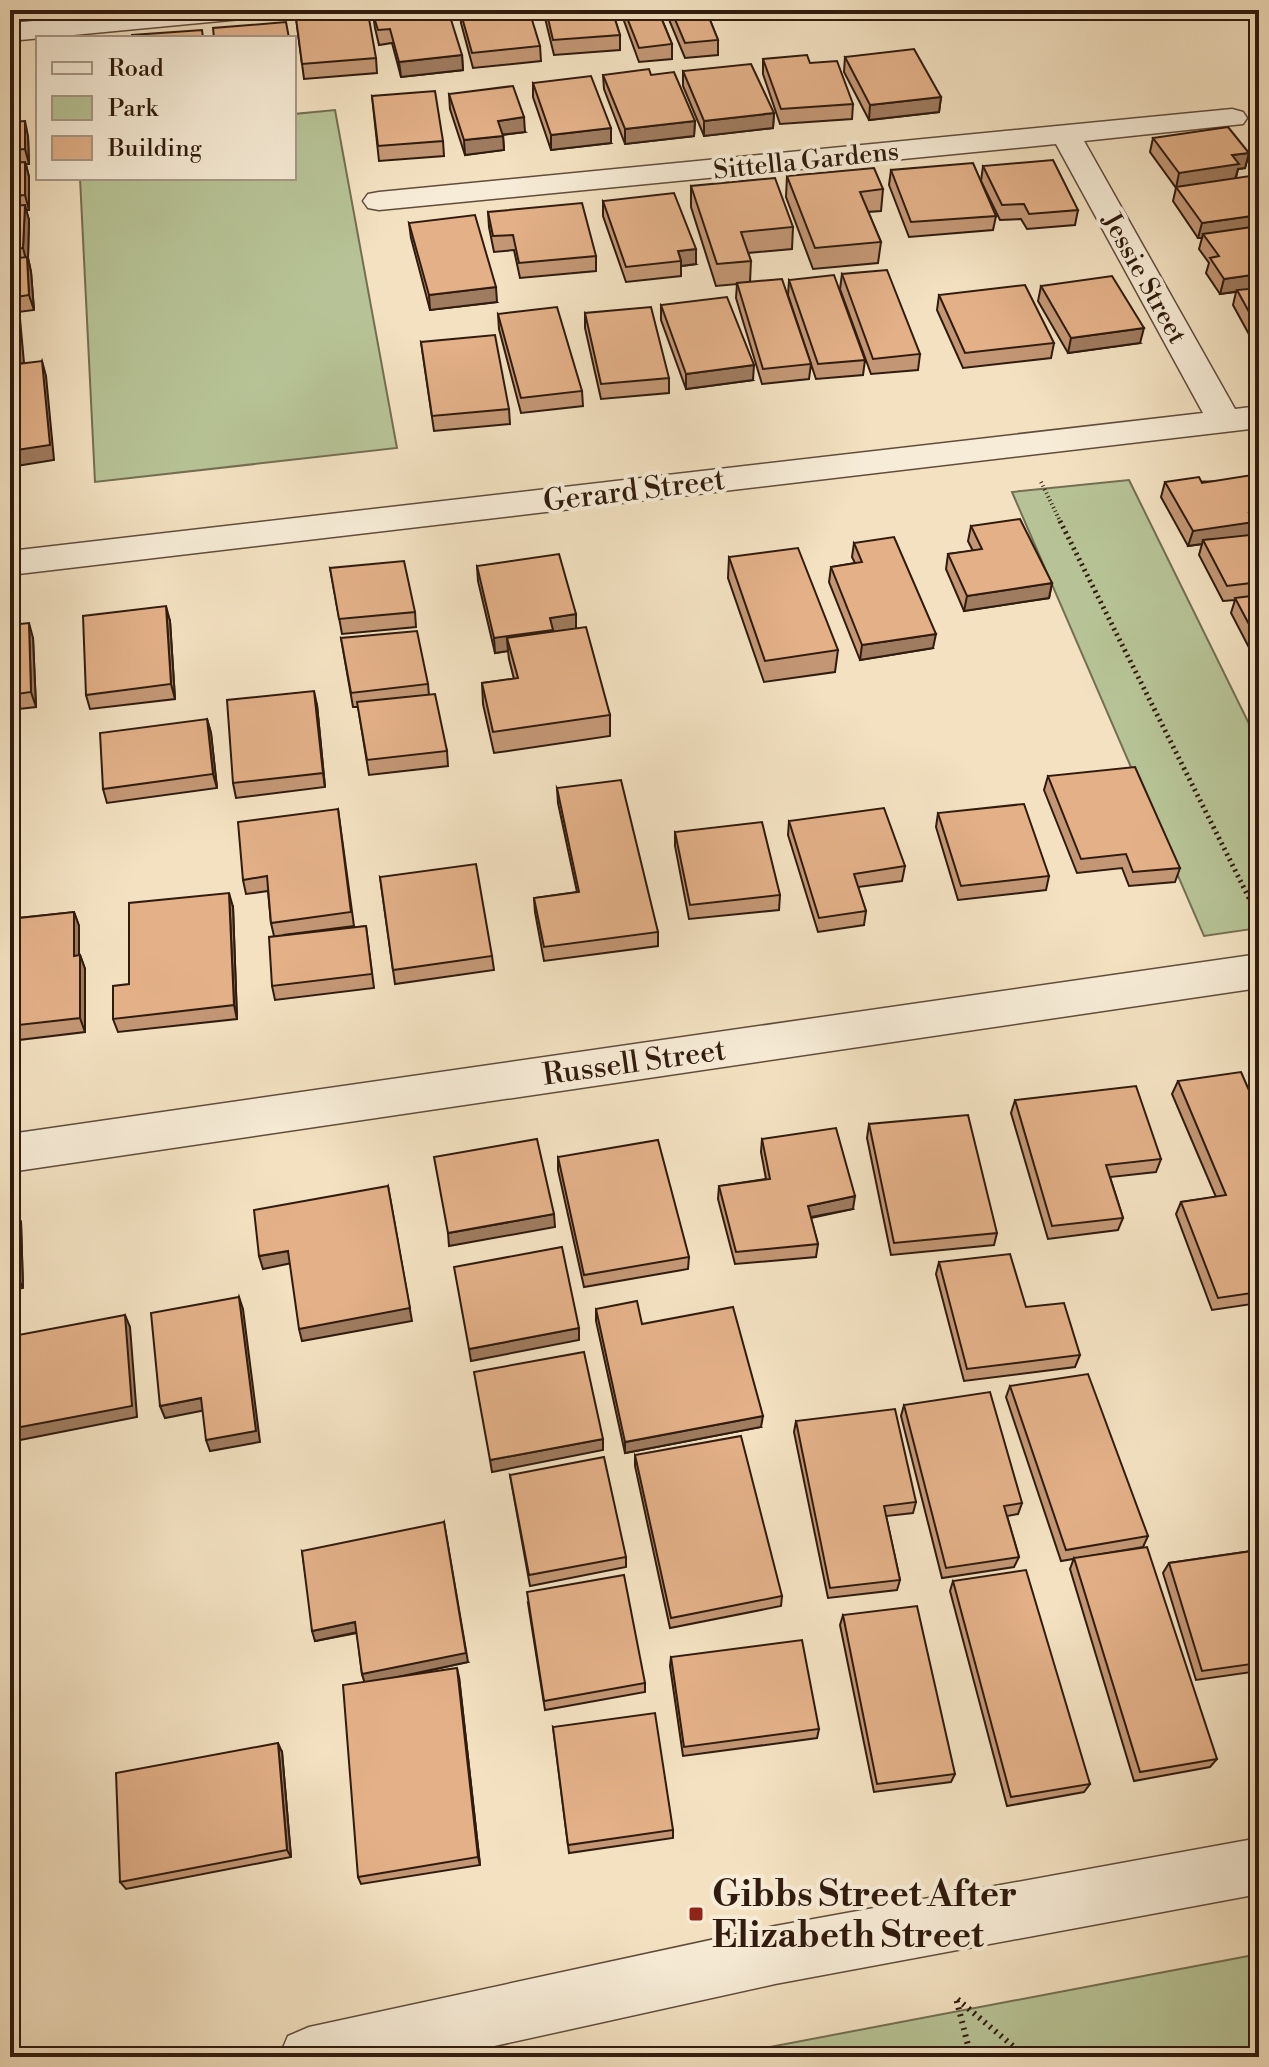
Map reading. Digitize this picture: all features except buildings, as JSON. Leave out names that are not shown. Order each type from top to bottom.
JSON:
[{"type":"street","points":[[10,32],[252,10]]},
{"type":"street","name":"Sittella Gardens","points":[[379,201],[1232,118]]},
{"type":"street","name":"Jessie Street","points":[[1065,134],[1242,419]]},
{"type":"street","name":"Gerard Street","points":[[10,563],[1242,419]]},
{"type":"street","name":"Russell Street","points":[[10,1153],[1259,971]]},
{"type":"street","points":[[309,2057],[775,1955],[1259,1866]]},
{"type":"path","points":[[1041,482],[1259,918]]},
{"type":"path","points":[[971,2057],[956,1998],[1026,2057]]},
{"type":"green space","points":[[335,110],[397,448],[95,482],[80,180],[296,180],[296,114]]},
{"type":"green space","points":[[1129,480],[1259,744],[1259,928],[1204,936],[1012,492]]},
{"type":"green space","points":[[1259,1954],[1259,2057],[717,2057]]},
{"type":"place","name":"Gibbs Street After Elizabeth Street","points":[[696,1914]]}]
